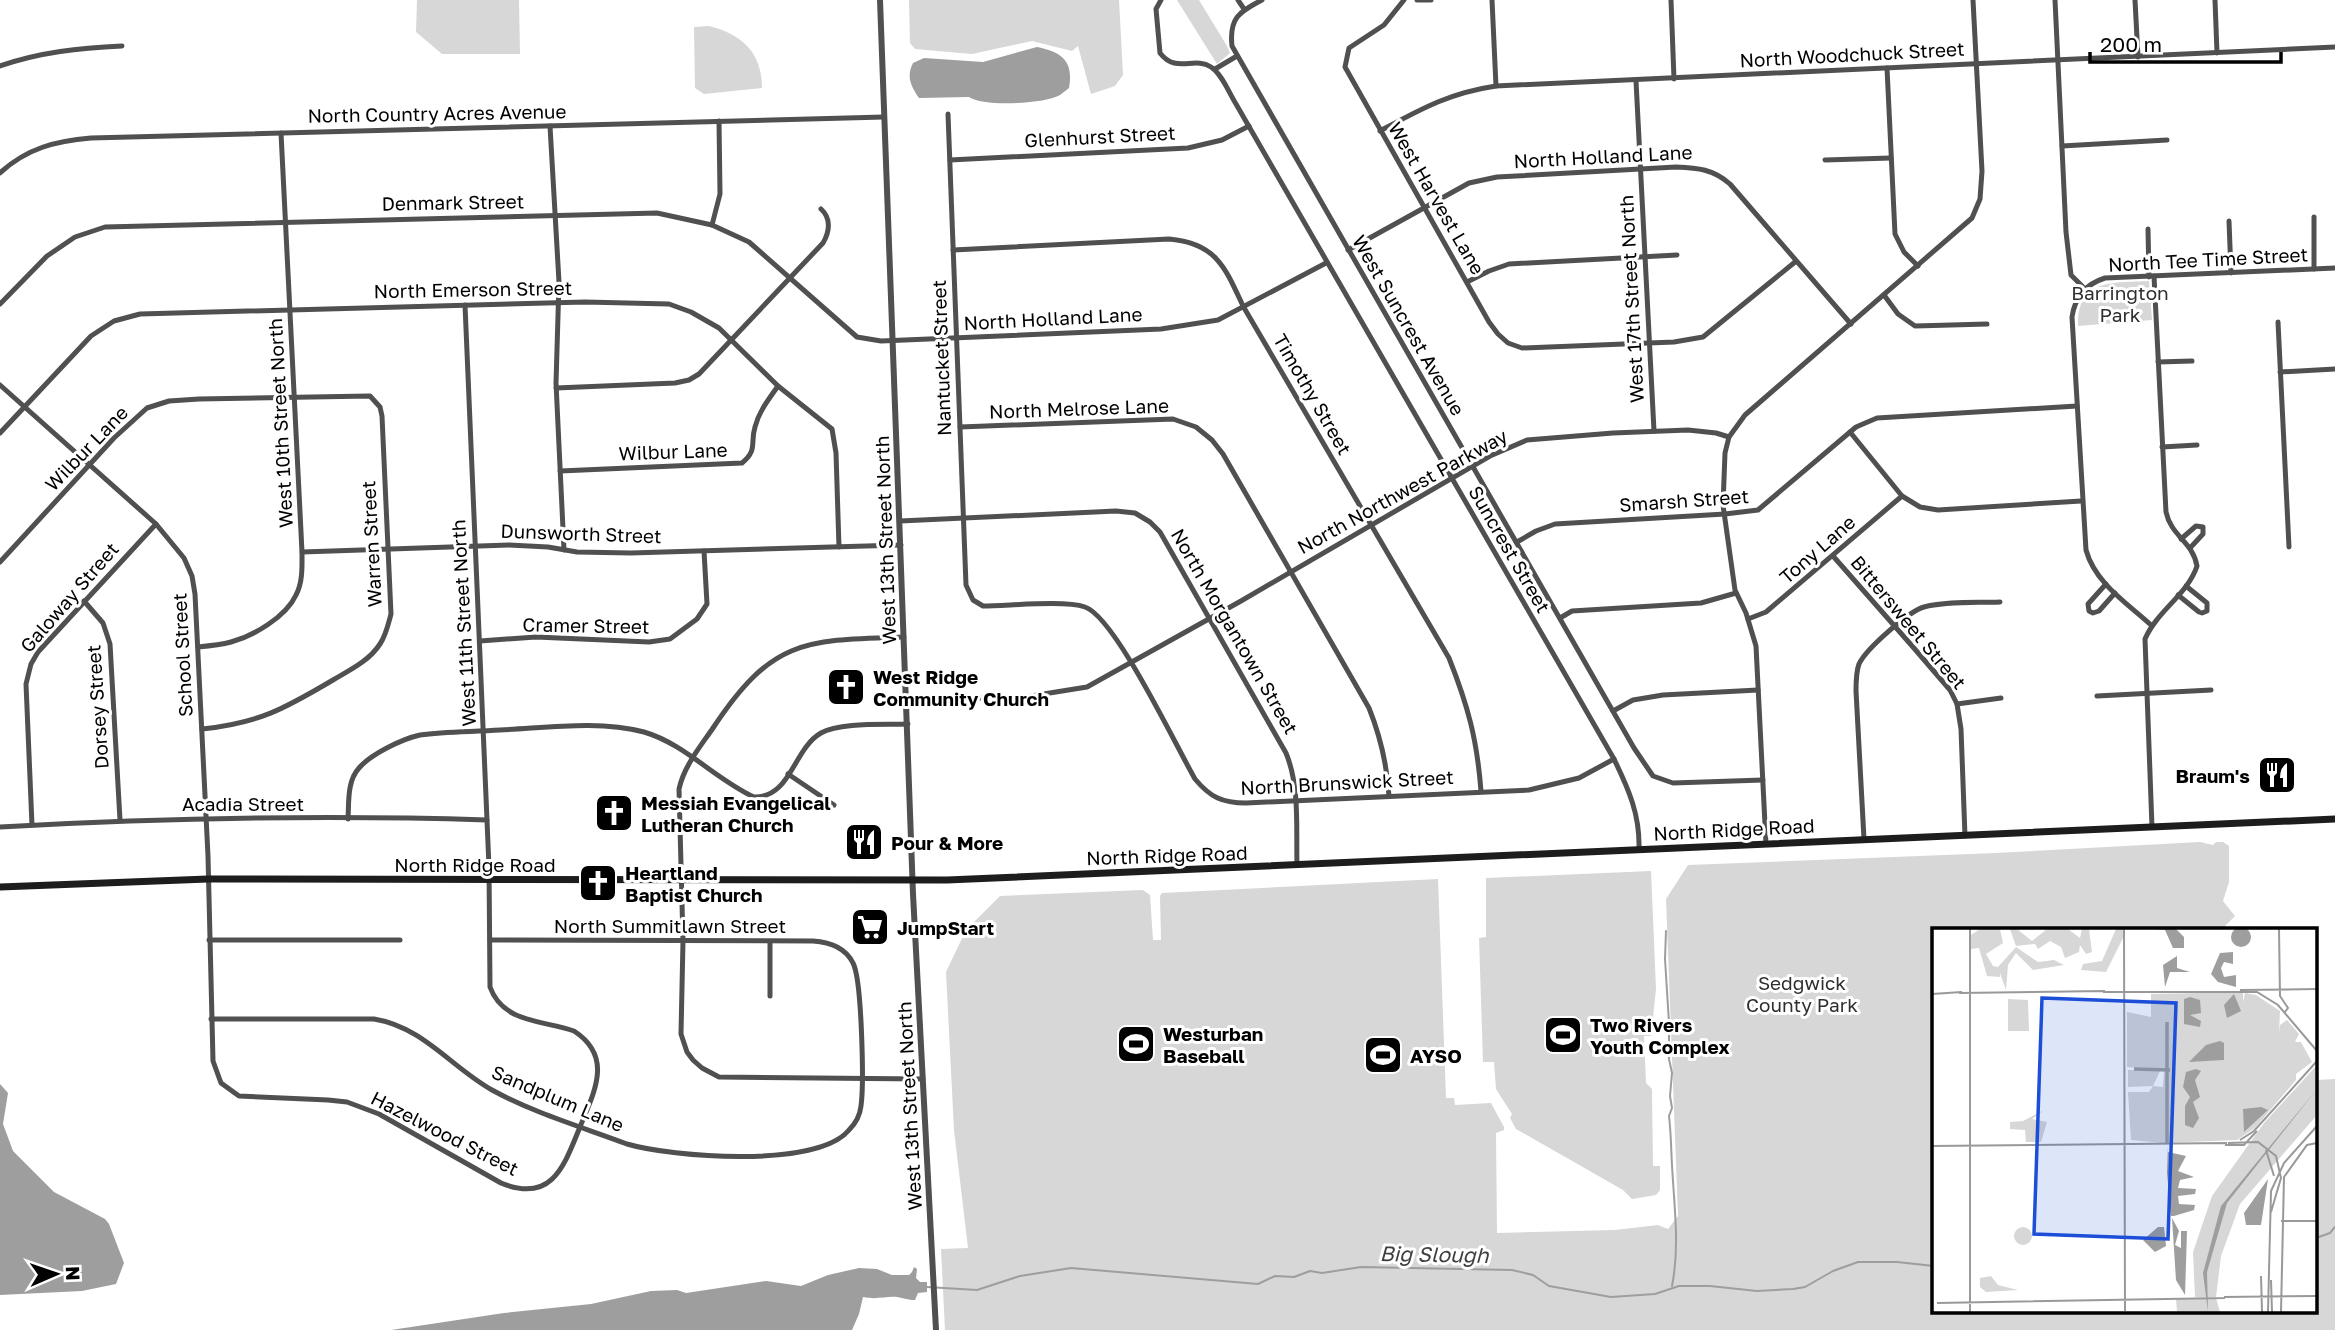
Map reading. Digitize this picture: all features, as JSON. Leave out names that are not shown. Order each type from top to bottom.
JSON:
[{"type":"main road","name":"North Ridge Road","points":[[0,887],[208,879],[913,880],[2335,819]]},
{"type":"street","name":"West 13th Street North","points":[[880,0],[913,880],[936,1330]]},
{"type":"street","points":[[1161,0],[1156,9],[1157,46],[1164,59],[1178,64],[1209,65],[1215,69],[1249,126]]},
{"type":"street","points":[[1238,0],[1244,9],[1262,0]]},
{"type":"street","name":"West Harvest Lane","points":[[1405,0],[1384,25],[1349,48],[1345,58],[1347,74],[1498,334],[1522,348],[1649,344]]},
{"type":"street","points":[[1417,0],[1431,0]]},
{"type":"street","points":[[1492,0],[1496,86]]},
{"type":"street","points":[[1671,0],[1674,79]]},
{"type":"street","points":[[1766,844],[1756,646],[1737,593],[1725,514],[1724,468],[1729,437],[1750,410],[1972,218],[1978,207],[1982,188],[1973,0]]},
{"type":"street","points":[[2055,0],[2071,275],[2085,289],[2075,303],[2072,317],[2083,534],[2088,559],[2106,584],[2151,625]]},
{"type":"street","points":[[2135,0],[2138,57]]},
{"type":"street","points":[[2215,0],[2217,53]]},
{"type":"street","name":"West Suncrest Avenue","points":[[1244,9],[1231,29],[1232,46],[1237,56],[1634,748],[1653,776],[1673,783],[1763,780]]},
{"type":"street","points":[[0,66],[27,57],[77,48],[122,46]]},
{"type":"street","name":"North Woodchuck Street","points":[[1380,131],[1456,93],[1496,86],[2335,47]]},
{"type":"street","points":[[1215,69],[1237,56]]},
{"type":"street","points":[[1887,68],[1895,234],[1900,246],[1918,266]]},
{"type":"street","name":"West 17th Street North","points":[[1636,81],[1654,432]]},
{"type":"street","name":"Nantucket Street","points":[[948,114],[966,585],[973,600]]},
{"type":"street","name":"North Country Acres Avenue","points":[[0,173],[22,155],[53,143],[72,140],[884,117]]},
{"type":"street","points":[[712,225],[719,194],[719,121]]},
{"type":"street","points":[[550,126],[559,303],[556,388],[564,550]]},
{"type":"street","name":"Glenhurst Street","points":[[950,160],[1188,148],[1222,140],[1249,126]]},
{"type":"street","name":"Suncrest Street","points":[[1249,126],[1614,759],[1635,804],[1639,822],[1639,849]]},
{"type":"street","name":"West 10th Street North","points":[[198,647],[232,642],[259,630],[284,611],[298,592],[302,551],[281,132]]},
{"type":"street","points":[[2062,146],[2167,140]]},
{"type":"street","points":[[1825,160],[1891,158]]},
{"type":"street","name":"North Holland Lane","points":[[1348,250],[1469,183],[1497,177],[1703,168],[1720,176],[1851,324]]},
{"type":"street","points":[[556,388],[675,383],[689,380],[699,374],[816,252],[827,236],[829,223],[827,215],[821,209]]},
{"type":"street","name":"Denmark Street","points":[[0,304],[47,256],[75,237],[105,227],[657,213],[712,225],[748,242],[857,337],[871,341],[893,341]]},
{"type":"street","points":[[2314,217],[2314,269]]},
{"type":"street","points":[[2229,221],[2231,273]]},
{"type":"street","points":[[2148,229],[2166,512],[2171,527],[2194,554],[2197,566],[2186,586],[2151,625],[2145,639],[2152,827]]},
{"type":"street","name":"Timothy Street","points":[[953,250],[1188,240],[1212,254],[1230,278],[1243,306],[1453,669],[1467,703],[1478,755],[1481,792]]},
{"type":"street","points":[[1466,282],[1509,264],[1677,255]]},
{"type":"street","points":[[1649,344],[1703,337],[1796,262]]},
{"type":"street","name":"North Holland Lane","points":[[893,341],[1161,329],[1218,320],[1326,263]]},
{"type":"street","name":"North Tee Time Street","points":[[2085,289],[2105,278],[2335,268]]},
{"type":"street","points":[[1884,295],[1898,314],[1915,326],[1987,324]]},
{"type":"street","name":"North Emerson Street","points":[[0,433],[91,336],[114,321],[140,314],[559,303],[669,304],[705,318],[732,340],[778,386],[832,429],[836,453],[839,547]]},
{"type":"street","name":"West 11th Street North","points":[[465,305],[484,731],[490,988],[506,1012],[574,1031],[583,1037],[595,1054],[598,1072],[597,1085],[560,1173],[542,1186]]},
{"type":"street","points":[[2278,322],[2289,547]]},
{"type":"street","points":[[2158,362],[2192,361]]},
{"type":"street","points":[[2280,372],[2335,369]]},
{"type":"street","name":"School Street","points":[[0,385],[156,524],[177,546],[192,576],[202,729],[209,940]]},
{"type":"street","name":"Wilbur Lane","points":[[560,471],[742,463],[753,450],[754,429],[760,413],[778,386]]},
{"type":"street","name":"Wilbur Lane","points":[[0,562],[137,415],[147,408],[160,403],[199,399],[370,396],[380,407]]},
{"type":"street","name":"Smarsh Street","points":[[1517,542],[1555,524],[1758,510],[1856,427],[1877,418],[2077,406]]},
{"type":"street","name":"Warren Street","points":[[202,729],[237,725],[290,706],[360,664],[379,646],[391,614],[380,407]]},
{"type":"street","name":"North Melrose Lane","points":[[960,427],[1173,419],[1196,427],[1212,440],[1223,454],[1369,708],[1388,766],[1389,796]]},
{"type":"street","name":"North Northwest Parkway","points":[[907,704],[1031,696],[1087,687],[1473,466],[1527,440],[1688,430],[1729,437]]},
{"type":"street","points":[[1850,432],[1902,496],[1920,507],[1938,510],[2081,501]]},
{"type":"street","points":[[2162,447],[2197,444]]},
{"type":"street","name":"Tony Lane","points":[[1748,619],[1766,612],[1902,496]]},
{"type":"street","name":"North Morgantown Street","points":[[900,521],[1116,511],[1135,513],[1150,522],[1160,532],[1211,618],[1286,753],[1293,777],[1297,865]]},
{"type":"street","name":"Galoway Street","points":[[32,825],[28,673],[38,652],[156,524]]},
{"type":"street","points":[[2181,539],[2196,526],[2203,527],[2203,534],[2190,548]]},
{"type":"street","name":"Dunsworth Street","points":[[302,551],[475,546],[548,547],[631,553],[901,545]]},
{"type":"street","name":"Cramer Street","points":[[480,641],[536,637],[649,642],[670,639],[697,619],[706,604],[704,551]]},
{"type":"street","name":"Bittersweet Street","points":[[1833,556],[1950,690],[1957,704],[1961,729],[1965,836]]},
{"type":"street","points":[[2106,584],[2088,604],[2089,611],[2099,611],[2115,593]]},
{"type":"street","points":[[2178,595],[2202,614],[2207,611],[2207,603],[2186,586]]},
{"type":"street","points":[[1560,618],[1573,611],[1701,603],[1737,593]]},
{"type":"street","name":"North Brunswick Street","points":[[973,600],[983,606],[1066,604],[1084,606],[1094,611],[1131,663],[1204,790],[1213,797],[1231,803],[1529,790],[1579,778],[1614,759]]},
{"type":"street","name":"Dorsey Street","points":[[84,601],[103,623],[110,644],[120,820]]},
{"type":"street","points":[[1864,839],[1856,676],[1860,663],[1872,648],[1922,607],[2000,602]]},
{"type":"street","points":[[904,637],[818,642],[779,656],[760,669],[722,714],[684,771],[679,789],[683,941],[681,1034],[690,1056],[710,1074],[730,1078],[923,1079]]},
{"type":"street","points":[[1613,711],[1633,700],[1663,695],[1758,690]]},
{"type":"street","points":[[2096,696],[2211,690]]},
{"type":"street","points":[[1957,704],[2001,698]]},
{"type":"street","points":[[348,819],[351,780],[359,767],[396,743],[419,735],[617,727],[660,738],[676,746],[726,782],[754,797],[775,793],[812,739],[830,729],[908,724]]},
{"type":"street","points":[[788,774],[834,805]]},
{"type":"street","name":"Acadia Street","points":[[0,827],[120,820],[487,820]]},
{"type":"street","points":[[211,1019],[209,940],[400,940]]},
{"type":"street","name":"North Summitlawn Street","points":[[490,940],[825,942],[836,946],[847,954],[855,966],[858,979],[862,1078]]},
{"type":"street","points":[[770,942],[770,996]]},
{"type":"street","name":"Sandplum Lane","points":[[211,1019],[374,1019],[391,1022],[417,1035],[456,1066],[494,1091],[626,1144],[672,1154],[788,1154],[824,1145],[844,1136],[850,1130],[859,1113],[862,1078]]},
{"type":"street","name":"Hazelwood Street","points":[[211,1019],[213,1061],[217,1074],[228,1090],[239,1096],[328,1100],[363,1107],[501,1182],[523,1189],[542,1186]]},
{"type":"green space","points":[[417,0],[519,0],[520,54],[442,54],[416,32]]},
{"type":"green space","points":[[909,0],[1119,0],[1123,75],[1115,86],[1091,94],[1078,46],[1072,51],[1032,41],[972,54],[915,49],[910,43]]},
{"type":"green space","points":[[1177,0],[1199,0],[1230,53],[1217,64]]},
{"type":"green space","points":[[709,26],[731,34],[748,47],[758,65],[762,88],[704,94],[695,88],[694,27]]},
{"type":"green space","name":"Barrington Park","points":[[2149,281],[2152,320],[2078,326],[2079,310],[2091,291],[2110,283]]},
{"type":"green space","name":"Sedgwick County Park","points":[[2200,842],[2213,845],[2223,842],[2229,846],[2229,882],[2223,901],[2235,916],[2223,928],[1932,928],[1932,1312],[2318,1312],[2318,1080],[2335,1079],[2335,1330],[945,1330],[941,1249],[968,1248],[954,1130],[946,972],[966,930],[1000,896],[1143,890],[1150,895],[1153,940],[1161,940],[1162,893],[1438,879],[1446,1098],[1454,1098],[1455,1105],[1491,1103],[1504,1127],[1504,1130],[1496,1133],[1497,1233],[1615,1230],[1658,1225],[1668,1229],[1678,1216],[1666,899],[1688,865]]},
{"type":"green space","name":"Two Rivers Youth Complex","points":[[1651,871],[1656,989],[1651,1036],[1644,1036],[1646,1083],[1652,1089],[1653,1166],[1660,1166],[1660,1190],[1656,1195],[1632,1199],[1623,1190],[1516,1129],[1510,1118],[1512,1114],[1496,1089],[1494,1062],[1483,1062],[1479,938],[1486,937],[1486,878]]},
{"type":"shaded area","points":[[1037,47],[1059,55],[1067,64],[1069,88],[1060,95],[1041,101],[1000,103],[969,97],[919,98],[910,81],[913,63],[924,58],[983,62]]},
{"type":"shaded area","points":[[0,1084],[8,1093],[3,1124],[13,1151],[54,1192],[105,1219],[109,1224],[124,1263],[116,1284],[82,1291],[0,1295]]},
{"type":"shaded area","points":[[914,1267],[917,1269],[916,1278],[920,1282],[927,1282],[927,1292],[918,1293],[915,1300],[863,1297],[852,1330],[391,1330],[504,1313],[591,1304],[651,1291],[677,1290],[686,1293],[766,1281],[801,1286],[828,1275],[859,1268],[877,1269],[892,1275],[909,1275]]},
{"type":"waterway","points":[[1666,931],[1669,1059],[1672,1073],[1672,1108],[1669,1116],[1676,1241],[1672,1286]]},
{"type":"waterway","name":"Big Slough","points":[[2318,1237],[2330,1233],[2335,1227]]},
{"type":"waterway","name":"Big Slough","points":[[927,1287],[977,1290],[1020,1276],[1071,1268],[1258,1284],[1275,1276],[1294,1277],[1310,1271],[1322,1273],[1361,1267],[1512,1270],[1533,1275],[1549,1286],[1611,1297],[1655,1294],[1679,1286],[1757,1291],[1793,1289],[1805,1287],[1833,1271],[1858,1262],[1932,1266]]},
{"type":"place","name":"West Ridge Community Church","points":[[846,687]]},
{"type":"place","name":"Braum's","points":[[2277,775]]},
{"type":"place","name":"Messiah Evangelical Lutheran Church","points":[[614,813]]},
{"type":"place","name":"Pour & More","points":[[864,842]]},
{"type":"place","name":"Heartland Baptist Church","points":[[598,883]]},
{"type":"place","name":"JumpStart","points":[[870,927]]},
{"type":"place","name":"Two Rivers Youth Complex","points":[[1563,1035]]},
{"type":"place","name":"Westurban Baseball","points":[[1136,1044]]},
{"type":"place","name":"AYSO","points":[[1383,1055]]}]
